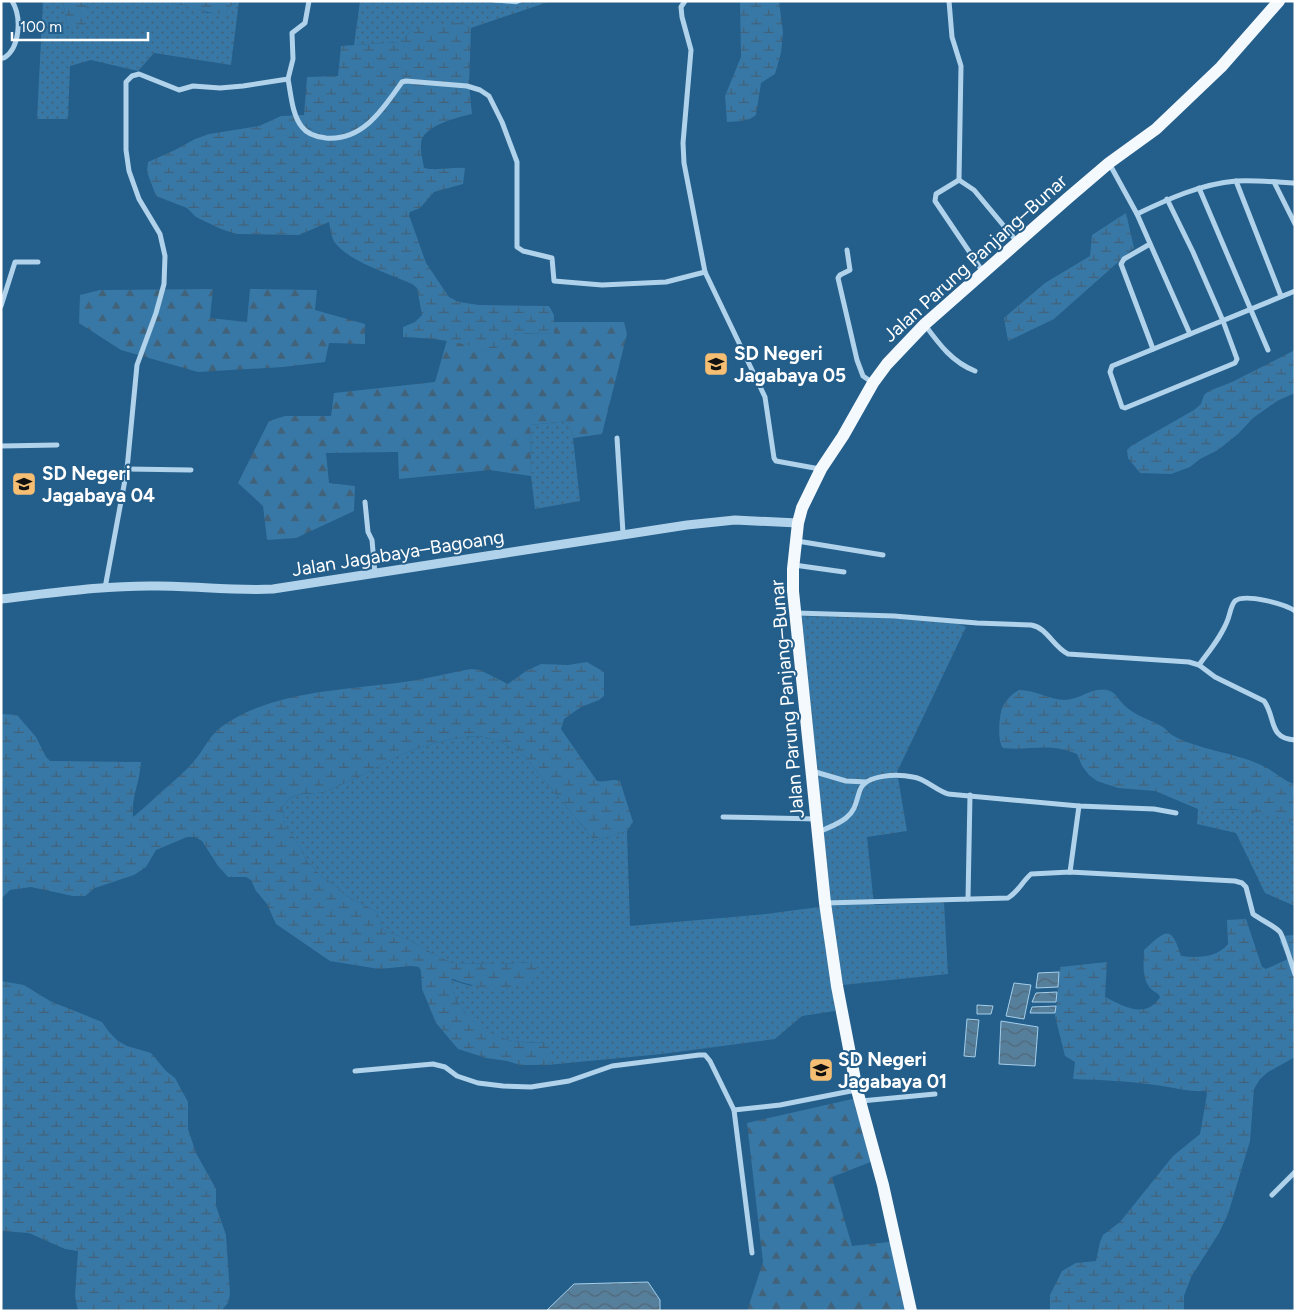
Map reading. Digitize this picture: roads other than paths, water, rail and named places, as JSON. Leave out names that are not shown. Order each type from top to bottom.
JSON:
[{"type":"main road","name":"Jalan Parung Panjang–Bunar","points":[[911,1311],[883,1185],[858,1095],[837,986],[825,903],[792,580],[798,523],[802,508],[821,469],[843,436],[873,383],[887,364],[925,324],[1109,163],[1156,129],[1242,44],[1279,1]]},
{"type":"street","points":[[1,58],[10,54],[18,38],[16,12],[12,1]]},
{"type":"street","points":[[309,1],[304,22],[292,33],[293,59],[288,79],[296,116],[302,128],[313,135],[323,138],[336,139],[349,136],[370,123],[380,114],[402,82],[406,81],[467,86],[480,90],[488,96],[502,122],[516,162],[517,247],[552,258],[554,281],[602,285],[666,282],[705,272]]},
{"type":"street","points":[[684,1],[681,7],[682,17],[691,50],[682,143],[684,163],[705,272],[766,397],[774,458],[776,461],[821,469]]},
{"type":"street","points":[[949,1],[952,36],[961,66],[959,180]]},
{"type":"street","points":[[105,588],[127,469],[137,365],[156,313],[164,284],[166,256],[160,234],[138,199],[129,172],[126,150],[126,82],[132,76],[139,74],[179,90],[193,86],[220,88],[288,79]]},
{"type":"street","points":[[1109,163],[1137,214],[1190,334]]},
{"type":"street","points":[[959,180],[974,190],[1018,243]]},
{"type":"street","points":[[959,180],[936,194],[935,201],[984,273]]},
{"type":"street","points":[[1137,214],[1167,199],[1199,188],[1236,181],[1295,183]]},
{"type":"street","points":[[1236,181],[1282,296]]},
{"type":"street","points":[[1274,182],[1295,224]]},
{"type":"street","points":[[1199,188],[1268,350]]},
{"type":"street","points":[[1167,199],[1193,252],[1222,321],[1236,354],[1235,363],[1125,408],[1122,407],[1110,372],[1112,366],[1153,349],[1222,321],[1251,309],[1295,290]]},
{"type":"street","points":[[1150,244],[1124,259],[1121,264],[1153,349]]},
{"type":"street","points":[[847,250],[850,270],[838,278],[857,360],[863,376],[873,383]]},
{"type":"street","points":[[1,306],[15,262],[38,262]]},
{"type":"street","points":[[925,324],[951,357],[966,368],[975,371]]},
{"type":"street","points":[[617,438],[623,533]]},
{"type":"street","points":[[1,446],[57,445]]},
{"type":"street","points":[[127,469],[191,470]]},
{"type":"street","points":[[365,502],[368,532],[372,540],[375,574]]},
{"type":"street","name":"Jalan Jagabaya–Bagoang","points":[[1,599],[105,588],[157,586],[254,590],[375,574],[687,524],[735,520],[798,523]]},
{"type":"street","points":[[797,541],[883,555]]},
{"type":"street","points":[[794,565],[844,572]]},
{"type":"street","points":[[1199,665],[1225,627],[1234,602],[1248,599],[1276,602],[1288,606],[1295,611]]},
{"type":"street","points":[[796,613],[894,616],[977,623],[1031,625],[1039,626],[1060,650],[1068,654],[1190,662],[1199,665],[1215,677],[1264,701],[1279,736],[1286,740],[1295,740]]},
{"type":"street","points":[[812,771],[846,781],[866,782]]},
{"type":"street","points":[[818,832],[846,818],[856,805],[860,789],[866,782],[883,776],[912,776],[920,778],[937,790],[948,794],[1078,806],[1154,809],[1176,813]]},
{"type":"street","points":[[968,899],[970,795]]},
{"type":"street","points":[[1070,872],[1078,806]]},
{"type":"street","points":[[723,817],[817,819]]},
{"type":"street","points":[[825,903],[1008,898],[1017,893],[1024,880],[1030,874],[1070,872],[1235,880],[1246,887],[1253,914],[1280,932],[1295,974]]},
{"type":"street","points":[[355,1071],[433,1064],[445,1067],[457,1076],[478,1083],[531,1087],[570,1081],[612,1066],[699,1055],[705,1056],[710,1061],[734,1110],[752,1253]]},
{"type":"street","points":[[734,1110],[858,1095],[935,1094]]},
{"type":"street","points":[[1272,1195],[1295,1172]]},
{"type":"water","points":[[1059,972],[1058,987],[1036,988],[1038,973]]},
{"type":"water","points":[[1014,983],[1031,985],[1024,1019],[1006,1016]]},
{"type":"water","points":[[1057,992],[1056,1002],[1032,1002],[1036,993]]},
{"type":"water","points":[[977,1005],[993,1006],[991,1014],[977,1014]]},
{"type":"water","points":[[1056,1006],[1055,1013],[1030,1013],[1032,1007]]},
{"type":"water","points":[[967,1019],[979,1020],[975,1057],[964,1056]]},
{"type":"water","points":[[1001,1021],[1038,1027],[1035,1066],[999,1064]]},
{"type":"water","points":[[648,1282],[660,1300],[660,1311],[547,1310],[574,1284]]},
{"type":"waterway","points":[[492,1],[516,3],[521,1]]},
{"type":"place","name":"SD Negeri Jagabaya 05","points":[[716,364]]},
{"type":"place","name":"SD Negeri Jagabaya 04","points":[[24,484]]},
{"type":"place","name":"SD Negeri Jagabaya 01","points":[[821,1070]]}]
